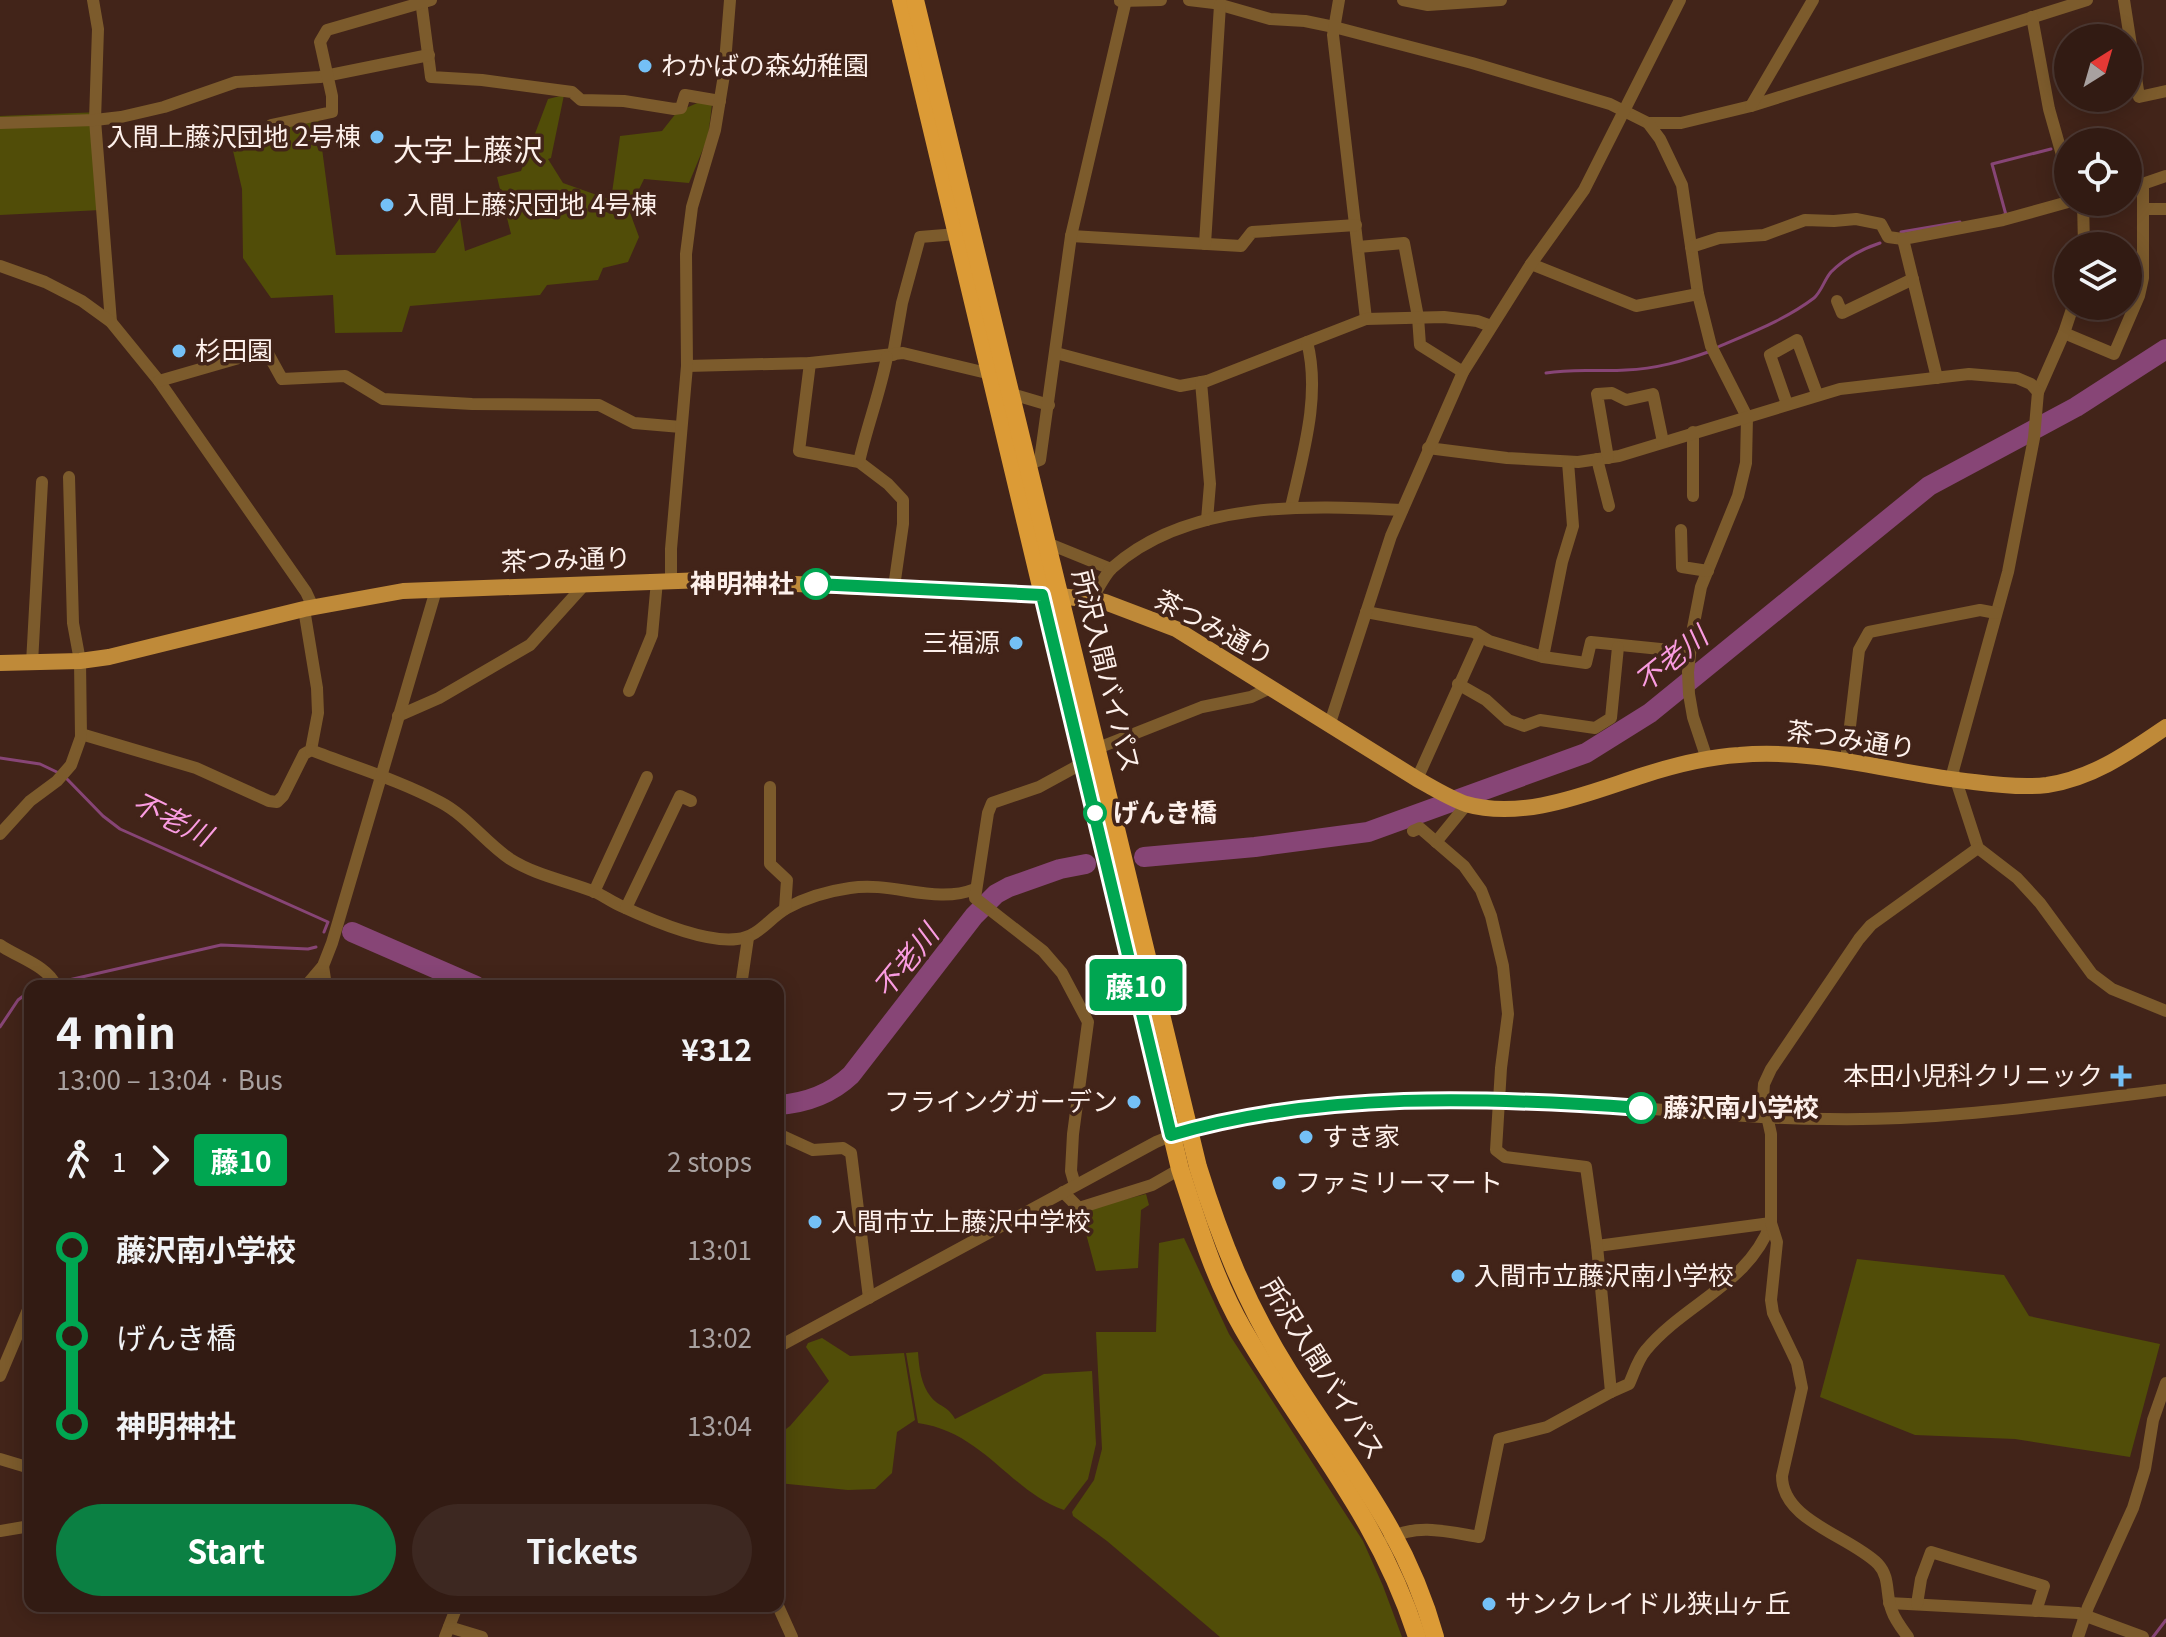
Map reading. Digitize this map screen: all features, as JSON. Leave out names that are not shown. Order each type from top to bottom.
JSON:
[{"type":"highway","name":"所沢入間バイパス","points":[[901,0],[1083,763],[1112,845]]},
{"type":"highway","name":"所沢入間バイパス","points":[[915,0],[1098,748],[1112,845],[1180,1133],[1244,1295],[1289,1373],[1356,1471],[1388,1540],[1417,1637]]},
{"type":"highway","name":"所沢入間バイパス","points":[[1180,1133],[1180,1169],[1229,1303],[1276,1382],[1359,1507],[1416,1578],[1435,1637]]},
{"type":"main road","name":"茶つみ通り","points":[[0,663],[80,661],[137,651],[376,594],[664,580],[894,587],[1092,599],[1176,629],[1417,779],[1467,804],[1510,808],[1552,803],[1707,759],[1766,753],[1817,755],[1955,780],[2029,785],[2064,782],[2098,770],[2166,727]]},
{"type":"street","points":[[93,0],[98,29],[95,120],[111,322]]},
{"type":"street","points":[[629,691],[652,635],[671,549],[687,366],[686,254],[692,207],[715,130],[724,75],[730,0]]},
{"type":"street","points":[[1027,465],[1040,460],[1071,236],[1123,1],[1161,0]]},
{"type":"street","points":[[1189,0],[1270,19],[1334,27],[1472,63],[1625,111],[1648,123],[1665,147],[1682,185],[1698,294],[1712,349],[1747,417],[1746,463],[1738,496],[1701,587],[1690,652],[1689,694],[1707,759]]},
{"type":"street","points":[[1339,0],[1334,27],[1366,319]]},
{"type":"street","points":[[1403,0],[1428,5],[1501,0]]},
{"type":"street","points":[[1330,723],[1391,536],[1463,372],[1531,264],[1584,190],[1680,0]]},
{"type":"street","points":[[1751,106],[1813,0]]},
{"type":"street","points":[[1648,123],[1681,123],[1751,106],[2087,0]]},
{"type":"street","points":[[2124,0],[2139,97],[2166,91]]},
{"type":"street","points":[[271,125],[332,112],[332,96],[320,42],[327,30],[424,1],[431,77],[557,90],[572,92],[581,100],[624,101],[674,109],[681,108],[685,95],[720,101]]},
{"type":"street","points":[[1205,244],[1220,5]]},
{"type":"street","points":[[2032,17],[2054,128]]},
{"type":"street","points":[[0,123],[95,120],[164,107],[236,82],[326,76],[429,55]]},
{"type":"street","points":[[2064,333],[2114,354],[2139,296],[2143,278],[2143,186],[2166,176]]},
{"type":"street","points":[[1691,247],[1719,238],[1764,235],[1805,220],[1869,221],[1881,224],[1888,237],[1903,239],[2003,220],[2054,206]]},
{"type":"street","points":[[2145,209],[2166,209]]},
{"type":"street","points":[[1071,236],[1241,246],[1252,232],[1356,225]]},
{"type":"street","points":[[859,462],[920,237],[957,234]]},
{"type":"street","points":[[1903,239],[1937,378]]},
{"type":"street","points":[[1358,247],[1404,243],[1420,345],[1463,372]]},
{"type":"street","points":[[1531,264],[1636,306],[1698,294]]},
{"type":"street","points":[[0,266],[45,282],[82,301],[111,322],[159,381],[306,592],[318,713],[311,750],[304,754],[281,799],[273,803],[196,768],[81,734]]},
{"type":"street","points":[[1837,301],[1842,313],[1913,279]]},
{"type":"street","points":[[1056,353],[1180,386],[1201,382],[1366,319],[1444,317],[1491,326]]},
{"type":"street","points":[[2068,320],[2038,392],[2034,438],[2008,572],[1953,771],[1978,848],[2017,878],[2040,903],[2101,982],[2166,1011]]},
{"type":"street","points":[[1787,404],[1770,355],[1797,340],[1817,394]]},
{"type":"street","points":[[1291,507],[1310,406],[1311,360],[1307,342]]},
{"type":"street","points":[[159,381],[266,350],[282,379],[345,376],[383,399],[472,404],[599,405],[634,423],[681,427]]},
{"type":"street","points":[[687,366],[810,363],[903,353],[991,374]]},
{"type":"street","points":[[810,363],[799,451],[859,462],[903,500],[903,524],[894,587]]},
{"type":"street","points":[[1428,448],[1568,462],[1603,459],[1840,389],[1969,374],[2003,375],[2031,384],[2038,392]]},
{"type":"street","points":[[1201,382],[1210,484],[1207,520]]},
{"type":"street","points":[[1609,506],[1597,394],[1612,393],[1626,400],[1653,394],[1663,442]]},
{"type":"street","points":[[1012,394],[1049,405]]},
{"type":"street","points":[[1693,432],[1693,496]]},
{"type":"street","points":[[1543,657],[1562,562],[1573,526],[1568,462]]},
{"type":"street","points":[[0,834],[30,801],[57,781],[71,765],[81,734],[80,661],[73,623],[69,477]]},
{"type":"street","points":[[32,663],[42,482]]},
{"type":"street","points":[[1092,599],[1111,569],[1153,541],[1207,520],[1276,507],[1402,510]]},
{"type":"street","points":[[1681,530],[1682,567],[1708,571]]},
{"type":"street","points":[[1047,543],[1111,569]]},
{"type":"street","points":[[398,716],[439,698],[530,645],[586,583]]},
{"type":"street","points":[[311,980],[323,966],[332,943],[436,590]]},
{"type":"street","points":[[1846,760],[1859,650],[1869,632],[1980,610],[1996,613]]},
{"type":"street","points":[[1366,612],[1474,632],[1543,657],[1586,663],[1591,642],[1690,652]]},
{"type":"street","points":[[1417,779],[1481,637]]},
{"type":"street","points":[[1458,684],[1486,700],[1508,720],[1524,726],[1540,720],[1595,728],[1611,718],[1618,647]]},
{"type":"street","points":[[1098,748],[1202,707],[1251,697],[1272,687]]},
{"type":"street","points":[[311,750],[449,807],[513,861],[594,892],[626,908],[713,938],[748,938],[785,909],[812,897],[866,885],[946,896],[975,893]]},
{"type":"street","points":[[975,893],[992,803],[1039,787],[1083,763]]},
{"type":"street","points":[[594,892],[647,777]]},
{"type":"street","points":[[770,787],[770,864],[787,880],[785,909]]},
{"type":"street","points":[[626,908],[680,796],[691,801]]},
{"type":"street","points":[[1436,842],[1467,804]]},
{"type":"street","points":[[1413,831],[1420,828],[1464,866],[1481,890],[1491,916],[1503,966],[1508,1014],[1496,1150],[1505,1157],[1586,1167],[1611,1392]]},
{"type":"street","points":[[1908,1637],[1892,1613],[1888,1582],[1877,1563],[1793,1507],[1782,1487],[1802,1388],[1797,1363],[1773,1313],[1771,1300],[1777,1242],[1771,1223],[1771,1134],[1763,1098],[1767,1076],[1871,925],[1978,848]]},
{"type":"street","points":[[975,893],[988,908],[1043,951],[1062,973],[1088,1022],[1073,1134],[1071,1171],[1075,1185]]},
{"type":"street","points":[[742,980],[748,938]]},
{"type":"street","points":[[0,945],[51,980]]},
{"type":"street","points":[[323,966],[325,980]]},
{"type":"street","points":[[784,1344],[1075,1185],[1180,1133],[1218,1122],[1342,1105],[1499,1100],[1768,1118],[1909,1118],[1991,1112],[2166,1090]]},
{"type":"street","points":[[784,1137],[813,1150],[843,1148],[851,1153],[869,1298]]},
{"type":"street","points":[[1063,1192],[1079,1208],[1152,1185],[1180,1169]]},
{"type":"street","points":[[1597,1246],[1771,1223]]},
{"type":"street","points":[[1388,1540],[1431,1529],[1479,1537],[1499,1439],[1547,1427],[1629,1384],[1644,1352],[1748,1265],[1759,1250],[1771,1223]]},
{"type":"street","points":[[0,1376],[24,1319]]},
{"type":"street","points":[[2078,1637],[2133,1508],[2166,1383]]},
{"type":"street","points":[[2151,1431],[2166,1435]]},
{"type":"street","points":[[0,1459],[24,1466]]},
{"type":"street","points":[[0,1531],[24,1527]]},
{"type":"street","points":[[1917,1604],[1921,1579],[1931,1552],[2044,1586],[2036,1611]]},
{"type":"street","points":[[1889,1603],[2078,1613],[2143,1637]]},
{"type":"street","points":[[455,1612],[447,1632],[482,1637]]},
{"type":"street","points":[[781,1612],[792,1637]]},
{"type":"shaded area","points":[[564,95],[551,158],[548,159],[563,183],[611,200],[620,136],[662,131],[677,112],[713,96],[708,137],[689,183],[644,179],[629,210],[639,237],[628,262],[603,268],[598,280],[547,285],[540,295],[410,306],[402,332],[335,333],[333,295],[271,298],[243,258],[242,189],[230,138],[318,118],[336,255],[435,253],[460,218],[465,251],[511,234],[497,177],[521,171],[548,99]]},
{"type":"shaded area","points":[[101,112],[101,210],[0,215],[0,116]]},
{"type":"shaded area","points":[[1146,1194],[1149,1205],[1141,1210],[1138,1268],[1096,1271],[1081,1215],[1084,1210]]},
{"type":"shaded area","points":[[1184,1238],[1229,1334],[1363,1541],[1402,1637],[1220,1637],[1073,1516],[1072,1512],[1094,1480],[1102,1449],[1096,1332],[1156,1332],[1159,1243]]},
{"type":"shaded area","points":[[1857,1259],[2004,1275],[2029,1316],[2160,1344],[2130,1457],[2015,1439],[1915,1435],[1820,1397]]},
{"type":"shaded area","points":[[822,1338],[850,1356],[904,1353],[915,1420],[897,1432],[892,1473],[875,1489],[848,1490],[784,1484],[784,1430],[829,1381],[806,1347],[808,1343]]},
{"type":"shaded area","points":[[918,1352],[925,1387],[955,1419],[1044,1374],[1092,1371],[1096,1444],[1088,1479],[1064,1510],[1028,1490],[961,1438],[918,1423],[906,1353]]},
{"type":"waterway","points":[[2003,215],[2006,215],[1992,164],[2051,149]]},
{"type":"waterway","points":[[1901,232],[1960,222]]},
{"type":"waterway","points":[[1718,347],[1803,306],[1817,295],[1836,267],[1854,254],[1880,243]]},
{"type":"waterway","name":"不老川","points":[[1144,857],[1368,832],[1586,753],[1650,713],[1929,486],[2076,407],[2166,349]]},
{"type":"waterway","points":[[1546,373],[1648,368],[1711,351]]},
{"type":"waterway","name":"不老川","points":[[0,758],[40,764],[61,774]]},
{"type":"waterway","name":"不老川","points":[[67,779],[120,829],[328,922],[324,932]]},
{"type":"waterway","name":"不老川","points":[[784,1104],[818,1096],[851,1075],[974,916],[996,894],[1060,869],[1086,864]]},
{"type":"waterway","name":"不老川","points":[[352,932],[462,980]]},
{"type":"waterway","points":[[69,980],[221,945],[316,947]]},
{"type":"waterway","points":[[0,1027],[24,996]]},
{"type":"waterway","points":[[2153,1637],[2166,1620]]},
{"type":"bus line","name":"藤10","points":[[816,584],[1042,595],[1171,1135],[1218,1122],[1342,1105],[1499,1100],[1641,1108]]},
{"type":"place","name":"わかばの森幼稚園","points":[[645,66]]},
{"type":"place","name":"入間上藤沢団地 2号棟","points":[[377,137]]},
{"type":"place","name":"入間上藤沢団地 4号棟","points":[[387,205]]},
{"type":"place","name":"杉田園","points":[[179,351]]},
{"type":"place","name":"神明神社","points":[[816,584]]},
{"type":"place","name":"三福源","points":[[1016,643]]},
{"type":"place","name":"げんき橋","points":[[1095,813]]},
{"type":"place","name":"本田小児科クリニック","points":[[2121,1076]]},
{"type":"place","name":"フライングガーデン","points":[[1134,1102]]},
{"type":"place","name":"藤沢南小学校","points":[[1641,1108]]},
{"type":"place","name":"すき家","points":[[1306,1137]]},
{"type":"place","name":"ファミリーマート","points":[[1279,1183]]},
{"type":"place","name":"入間市立上藤沢中学校","points":[[815,1222]]},
{"type":"place","name":"入間市立藤沢南小学校","points":[[1458,1276]]},
{"type":"place","name":"サンクレイドル狭山ヶ丘","points":[[1489,1604]]},
{"type":"district","name":"大字上藤沢","points":[[468,151]]}]
